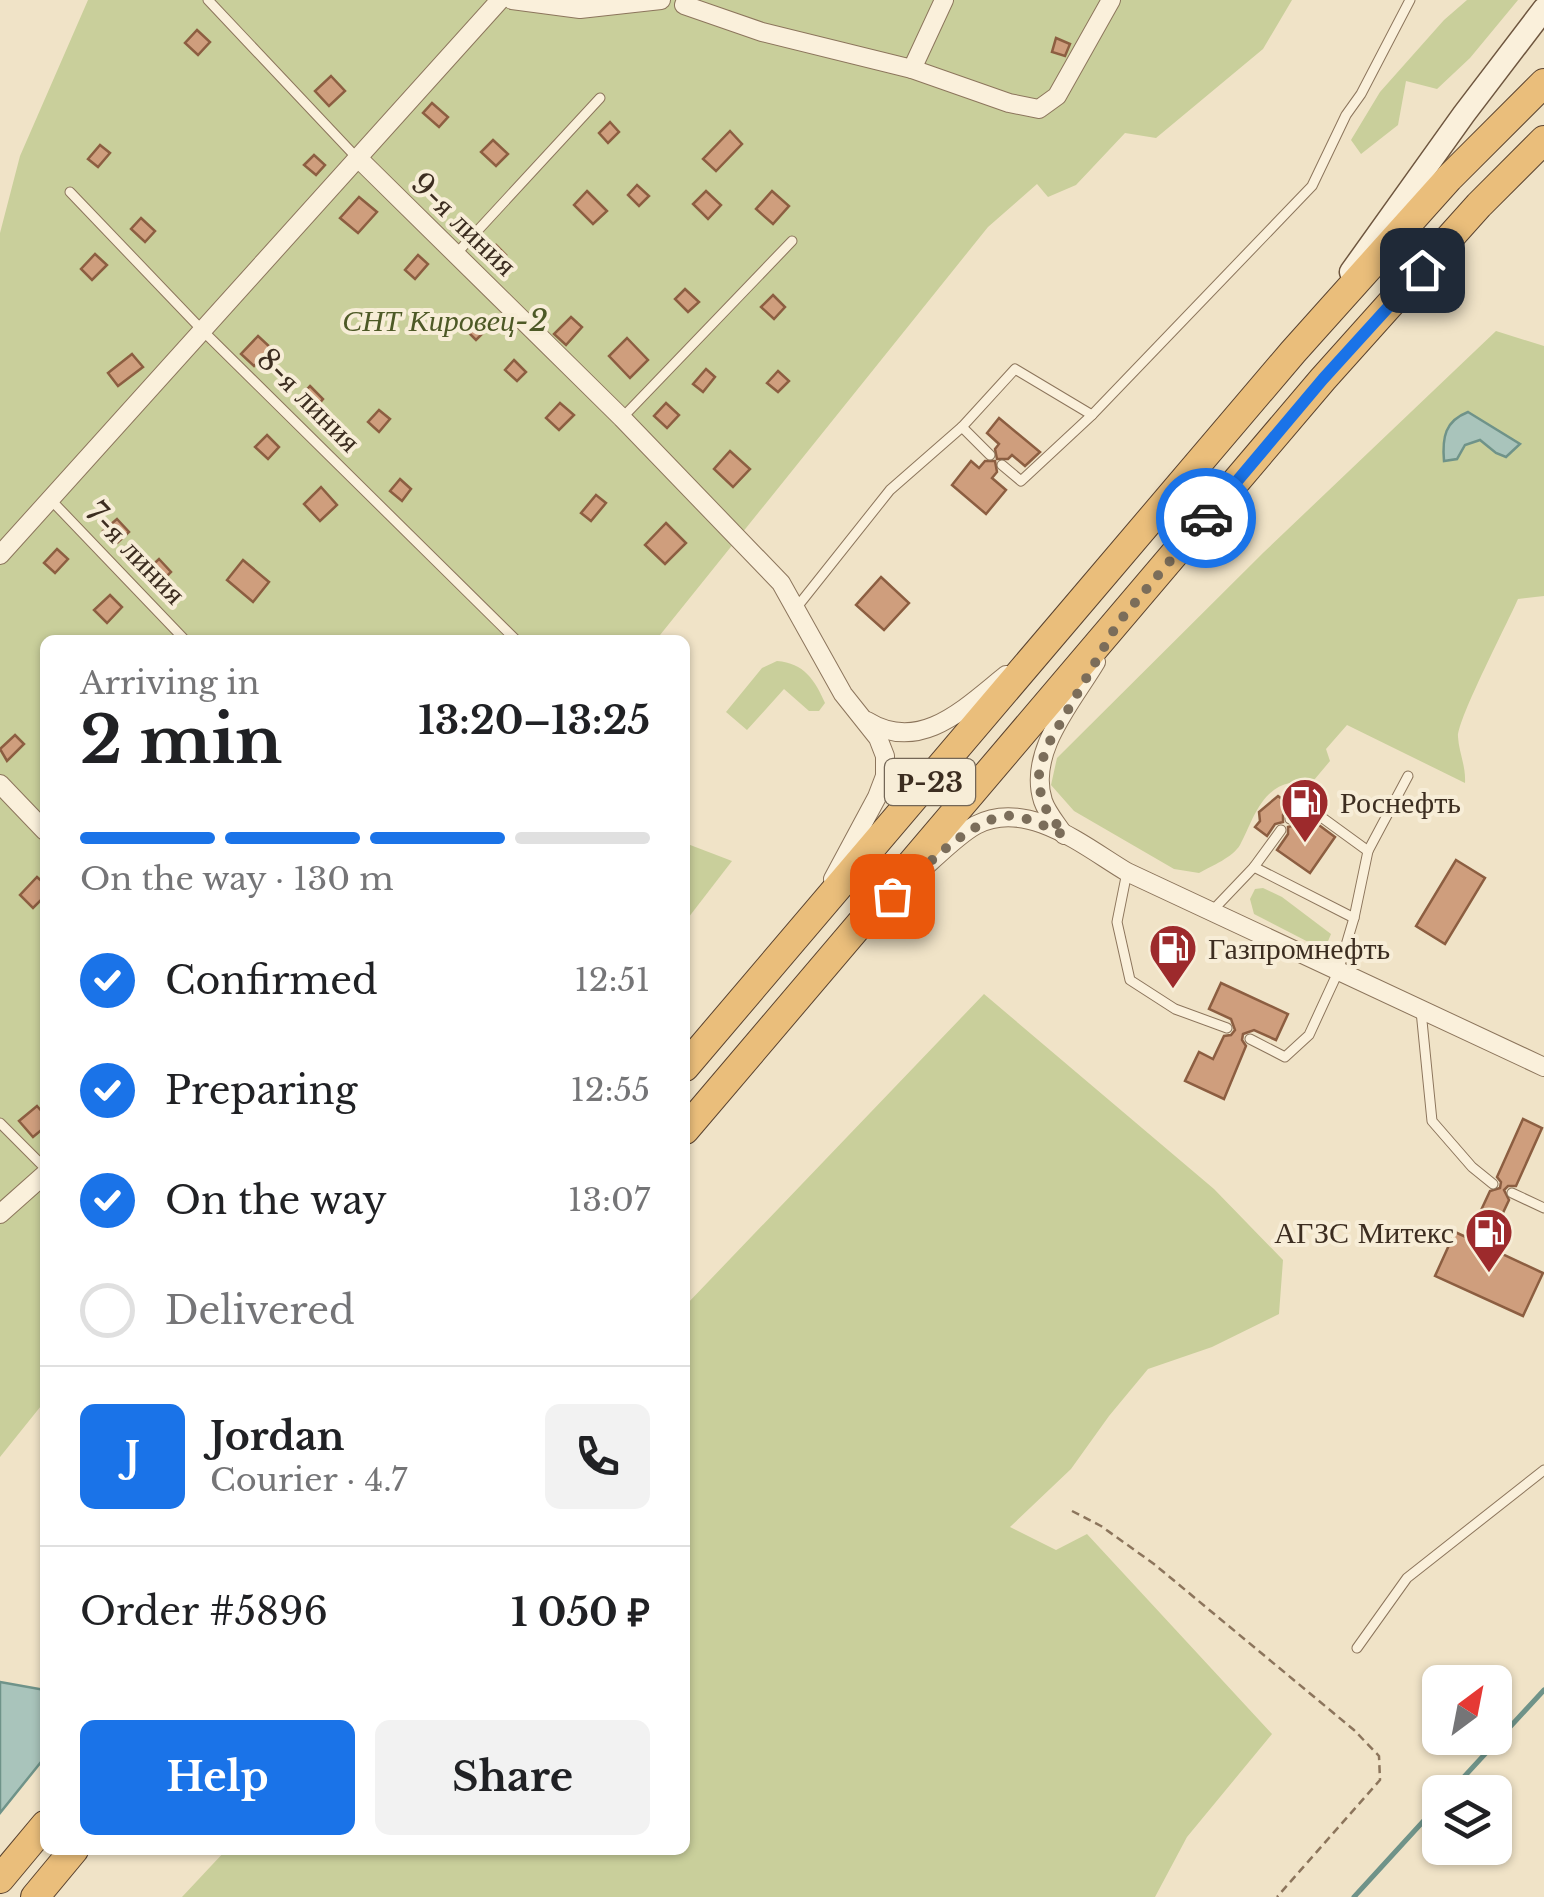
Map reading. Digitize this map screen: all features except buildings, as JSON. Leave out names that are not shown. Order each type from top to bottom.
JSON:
[{"type":"highway","name":"Р-23","points":[[690,1061],[1294,352],[1449,178],[1544,83]]},
{"type":"highway","name":"Р-23","points":[[690,1124],[1323,379],[1479,205],[1544,140]]},
{"type":"highway","points":[[0,1878],[40,1831]]},
{"type":"highway","points":[[35,1897],[70,1855]]},
{"type":"main road","name":"Р-23","points":[[1294,352],[1544,9]]},
{"type":"street","points":[[0,556],[500,0]]},
{"type":"street","points":[[512,0],[580,8],[660,0]]},
{"type":"street","points":[[912,68],[944,0]]},
{"type":"street","points":[[680,2],[762,32],[912,68],[1009,103],[1040,108],[1057,96],[1111,0]]},
{"type":"street","name":"9-я линия","points":[[358,158],[622,418],[768,569],[797,606],[807,631],[858,715],[878,738],[885,756],[886,776],[813,918]]},
{"type":"street","points":[[1064,835],[1044,806],[1039,773],[1046,748],[1118,623]]},
{"type":"street","points":[[858,715],[883,730],[914,733],[930,729],[955,716],[1045,644]]},
{"type":"street","points":[[0,784],[40,826]]},
{"type":"street","points":[[866,917],[972,827],[1008,815],[1027,818],[1211,912],[1544,1067]]},
{"type":"street","points":[[0,1214],[40,1176]]},
{"type":"lane","name":"9-я линия","points":[[208,0],[358,158]]},
{"type":"lane","points":[[1002,466],[1021,481],[1092,415],[1312,186],[1410,0]]},
{"type":"lane","points":[[456,254],[600,98]]},
{"type":"lane","name":"8-я линия","points":[[70,192],[202,330],[511,635]]},
{"type":"lane","points":[[622,418],[792,241]]},
{"type":"lane","points":[[797,606],[890,490],[962,427],[1015,369],[1092,415]]},
{"type":"lane","points":[[962,427],[990,455]]},
{"type":"lane","name":"7-я линия","points":[[51,500],[180,635]]},
{"type":"lane","points":[[1250,1039],[1285,1057],[1309,1035],[1338,972],[1368,851],[1408,776]]},
{"type":"lane","points":[[1290,819],[1302,803],[1368,851]]},
{"type":"lane","points":[[1211,912],[1254,867],[1282,830]]},
{"type":"lane","points":[[1254,867],[1354,918]]},
{"type":"lane","points":[[1128,872],[1117,922],[1130,980],[1175,1009],[1227,1028]]},
{"type":"lane","points":[[1421,1011],[1432,1120],[1472,1167],[1493,1184]]},
{"type":"lane","points":[[0,1122],[40,1166]]},
{"type":"lane","points":[[1512,1193],[1544,1208]]},
{"type":"lane","points":[[1356,1648],[1407,1578],[1544,1470]]},
{"type":"path","points":[[1072,1511],[1101,1526],[1154,1564],[1294,1678],[1379,1756],[1380,1780],[1277,1897]]},
{"type":"green space","name":"СНТ Кировец-2","points":[[88,0],[1292,0],[1263,49],[1156,138],[1125,133],[1076,185],[1048,197],[1037,184],[988,227],[660,635],[40,635],[40,1407],[0,1457],[0,233],[20,156]]},
{"type":"green space","points":[[1467,0],[1518,0],[1470,58],[1437,89],[1406,81],[1398,125],[1361,154],[1351,140],[1380,92]]},
{"type":"green space","points":[[1496,331],[1544,346],[1544,596],[1518,599],[1466,712],[1458,737],[1465,783],[1347,725],[1326,749],[1330,761],[1304,792],[1290,783],[1271,792],[1237,849],[1199,873],[1174,869],[1074,811],[1051,785],[1057,758],[1264,552]]},
{"type":"green space","points":[[777,661],[794,665],[807,674],[825,703],[819,711],[809,711],[784,689],[747,730],[726,712],[762,668]]},
{"type":"green space","points":[[690,845],[732,861],[690,916]]},
{"type":"green space","points":[[1263,888],[1282,897],[1331,934],[1326,946],[1318,947],[1254,914],[1250,899],[1255,889]]},
{"type":"green space","points":[[984,994],[1214,1189],[1283,1260],[1279,1314],[1212,1347],[1148,1369],[1071,1469],[1010,1527],[1056,1550],[1087,1534],[1272,1734],[1187,1837],[1155,1897],[182,1897],[221,1855],[690,1855],[690,1301]]},
{"type":"water","points":[[1468,412],[1520,444],[1506,457],[1480,440],[1465,445],[1457,459],[1444,461],[1447,431],[1454,420]]},
{"type":"water","points":[[0,1682],[40,1689],[40,1763],[0,1813]]},
{"type":"waterway","points":[[1466,1775],[1544,1690]]},
{"type":"waterway","points":[[1354,1897],[1422,1823]]},
{"type":"way so far","points":[[892,896],[972,827],[988,820],[1008,815],[1027,818],[1064,835],[1044,806],[1040,790],[1039,773],[1046,748],[1118,623],[1206,518]]},
{"type":"place","name":"Роснефть","points":[[1305,844]]},
{"type":"place","name":"Газпромнефть","points":[[1173,990]]},
{"type":"place","name":"АГЗС Митекс","points":[[1489,1274]]},
{"type":"route","points":[[1206,518],[1323,379],[1422,270]]}]
